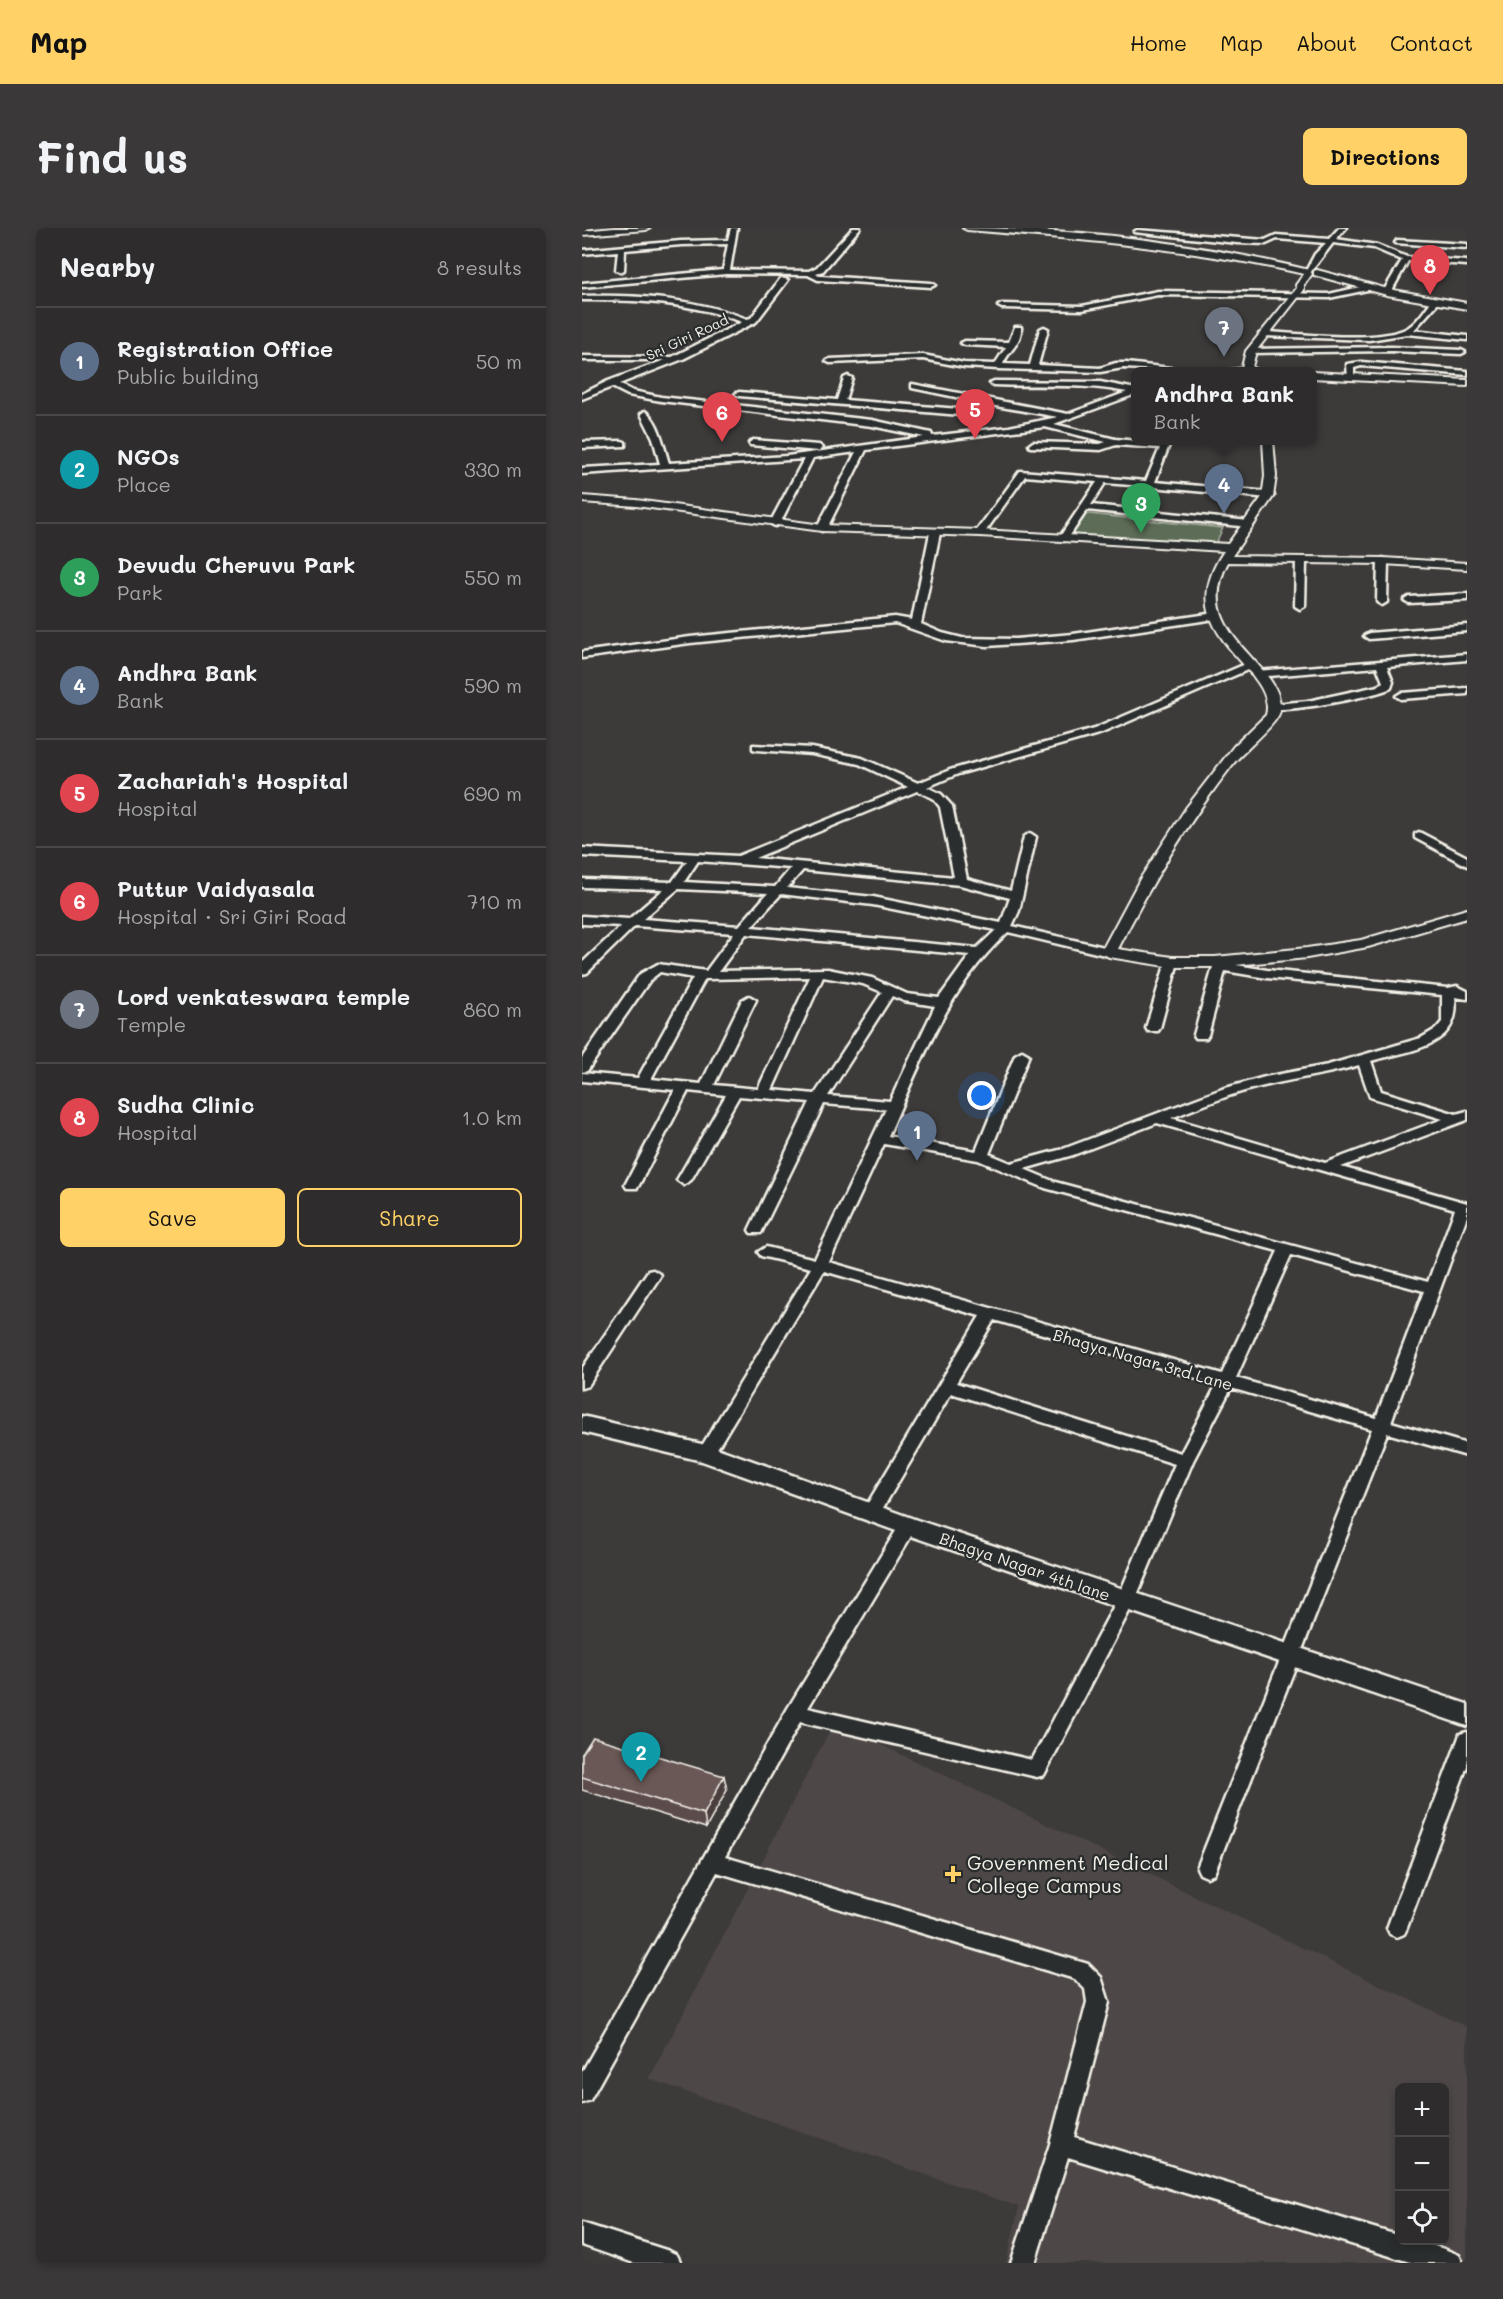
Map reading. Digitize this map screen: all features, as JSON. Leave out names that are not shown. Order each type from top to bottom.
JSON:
[{"type":"main road","name":"Bhagya Nagar 4th lane","points":[[582,1424],[706,1453],[908,1526],[1467,1715]]},
{"type":"street","points":[[582,233],[646,228]]},
{"type":"street","points":[[726,272],[734,228]]},
{"type":"street","points":[[810,273],[820,269],[857,228]]},
{"type":"street","points":[[967,228],[1168,248],[1258,260],[1387,292],[1467,306]]},
{"type":"street","points":[[1091,228],[1168,248],[1195,228]]},
{"type":"street","points":[[1246,367],[1251,351],[1301,288],[1307,285],[1319,254],[1343,228]]},
{"type":"street","points":[[1137,232],[1263,242],[1276,237],[1333,241],[1379,247],[1406,259],[1467,263]]},
{"type":"street","points":[[582,252],[681,239],[733,242]]},
{"type":"street","points":[[1397,242],[1467,246]]},
{"type":"street","points":[[620,270],[622,248]]},
{"type":"street","points":[[1387,292],[1406,259]]},
{"type":"street","points":[[582,285],[726,272],[810,273],[831,279],[931,285]]},
{"type":"street","points":[[746,321],[753,320],[784,280]]},
{"type":"street","points":[[1002,306],[1082,308],[1158,293],[1338,295],[1369,287]]},
{"type":"street","name":"Sri Giri Road","points":[[582,298],[656,300],[708,309],[746,321],[746,324],[734,331],[676,358],[610,383],[582,397]]},
{"type":"street","points":[[1407,332],[1419,322],[1435,302]]},
{"type":"street","points":[[961,434],[980,400],[994,383],[1001,367],[1000,359],[1013,345],[1018,329]]},
{"type":"street","points":[[1035,365],[1044,329]]},
{"type":"street","points":[[1263,334],[1369,338],[1407,332],[1467,338]]},
{"type":"street","points":[[965,344],[1013,345]]},
{"type":"street","points":[[1251,351],[1392,349],[1461,352]]},
{"type":"street","points":[[830,361],[923,357],[956,364],[1001,367],[1126,365],[1148,367]]},
{"type":"street","points":[[582,358],[676,358]]},
{"type":"street","points":[[1351,377],[1350,366],[1361,364],[1467,373]]},
{"type":"street","points":[[1317,375],[1467,383]]},
{"type":"street","points":[[841,401],[848,378]]},
{"type":"street","points":[[610,383],[631,393],[661,399],[872,423],[934,438]]},
{"type":"street","points":[[994,383],[1100,384],[1131,390]]},
{"type":"street","points":[[915,386],[1068,417]]},
{"type":"street","points":[[582,471],[810,456],[961,434],[1009,430],[1068,417],[1131,393]]},
{"type":"street","points":[[739,394],[972,413]]},
{"type":"street","points":[[645,414],[657,438],[665,466]]},
{"type":"street","points":[[1045,423],[1114,442],[1131,442]]},
{"type":"street","points":[[1033,445],[1101,447],[1114,442]]},
{"type":"street","points":[[753,443],[849,451]]},
{"type":"street","points":[[582,445],[622,444]]},
{"type":"street","points":[[1135,512],[1160,465],[1165,445]]},
{"type":"street","points":[[1109,952],[1143,886],[1183,821],[1236,752],[1268,723],[1274,707],[1264,683],[1226,638],[1212,604],[1213,585],[1223,559],[1269,495],[1268,445]]},
{"type":"street","points":[[822,528],[862,449]]},
{"type":"street","points":[[776,523],[810,456]]},
{"type":"street","points":[[980,533],[1023,473],[1148,486],[1269,495]]},
{"type":"street","points":[[1064,538],[1102,481]]},
{"type":"street","points":[[582,499],[636,503],[822,528],[980,533],[1233,548]]},
{"type":"street","points":[[1086,507],[1249,524]]},
{"type":"street","points":[[916,623],[935,533]]},
{"type":"street","points":[[1223,559],[1383,561],[1467,566]]},
{"type":"street","points":[[1300,606],[1301,561]]},
{"type":"street","points":[[1383,561],[1383,603]]},
{"type":"street","points":[[1409,600],[1467,597]]},
{"type":"street","points":[[582,655],[636,646],[895,620],[916,623],[938,635],[962,641],[987,643],[1086,637],[1159,622],[1215,616]]},
{"type":"street","points":[[1370,636],[1467,628]]},
{"type":"street","points":[[739,860],[982,762],[1098,731],[1252,670],[1467,657]]},
{"type":"street","points":[[1274,707],[1308,704],[1381,689],[1387,686],[1388,682],[1380,663]]},
{"type":"street","points":[[1401,696],[1467,691]]},
{"type":"street","points":[[756,747],[812,751],[862,761],[937,796],[946,806],[961,881]]},
{"type":"street","points":[[706,1453],[820,1265],[943,1003],[958,977],[977,952],[1005,928],[1013,911],[1030,837]]},
{"type":"street","points":[[1419,837],[1467,862]]},
{"type":"street","points":[[582,852],[739,860],[961,881],[1015,896]]},
{"type":"street","points":[[582,970],[608,943],[675,886],[694,859]]},
{"type":"street","points":[[643,1082],[688,996],[743,929],[800,866]]},
{"type":"street","points":[[582,883],[778,890],[887,904],[1109,952],[1172,962],[1217,964],[1267,974],[1467,995]]},
{"type":"street","points":[[1217,964],[1363,944],[1467,914]]},
{"type":"street","points":[[582,920],[634,921],[743,929],[977,952]]},
{"type":"street","points":[[1153,1028],[1172,962]]},
{"type":"street","points":[[1201,1035],[1217,964]]},
{"type":"street","points":[[582,1068],[650,972],[665,968],[706,975],[754,976],[818,973],[867,981],[904,997],[943,1003]]},
{"type":"street","points":[[763,1094],[818,973]]},
{"type":"street","points":[[1448,992],[1467,988]]},
{"type":"street","points":[[756,1230],[819,1099],[888,992]]},
{"type":"street","points":[[1011,1168],[1068,1152],[1246,1087],[1406,1049],[1440,1035],[1447,1027],[1451,1011],[1448,992]]},
{"type":"street","points":[[706,1088],[749,1000]]},
{"type":"street","points":[[981,1156],[1022,1055]]},
{"type":"street","points":[[1364,1060],[1375,1094],[1459,1121]]},
{"type":"street","points":[[582,1077],[895,1106]]},
{"type":"street","points":[[632,1185],[684,1086]]},
{"type":"street","points":[[684,1180],[735,1091]]},
{"type":"street","points":[[1158,1119],[1465,1208],[1294,1656],[1207,1868]]},
{"type":"street","points":[[1327,1167],[1459,1121]]},
{"type":"street","points":[[880,1139],[981,1156],[1050,1185],[1147,1209],[1286,1250],[1433,1288]]},
{"type":"street","points":[[795,1713],[1037,1768],[1126,1600],[1185,1461],[1226,1383],[1286,1250]]},
{"type":"street","name":"Bhagya Nagar 3rd Lane","points":[[766,1252],[820,1265],[1226,1383],[1467,1450]]},
{"type":"street","points":[[582,1382],[653,1275]]},
{"type":"street","points":[[871,1513],[989,1315]]},
{"type":"street","points":[[947,1386],[1185,1461]]},
{"type":"street","points":[[582,2093],[795,1713],[908,1526]]},
{"type":"street","points":[[1397,1928],[1467,1740]]},
{"type":"street","points":[[713,1862],[1081,1971],[1092,1978],[1097,1990],[1098,2002],[1060,2144],[1023,2263]]},
{"type":"street","points":[[1060,2144],[1451,2263]]},
{"type":"street","points":[[582,2234],[669,2263]]},
{"type":"shaded area","name":"Government Medical College Campus","points":[[834,1722],[1467,2027],[1467,2263],[1006,2263],[1019,2207],[649,2079]]},
{"type":"green space","points":[[1079,513],[1223,528],[1213,549],[1057,537]]},
{"type":"building","points":[[593,1737],[724,1776],[704,1814],[582,1777],[582,1754]]},
{"type":"place","name":"Sudha Clinic","points":[[1430,295]]},
{"type":"place","name":"Lord venkateswara temple","points":[[1224,357]]},
{"type":"place","name":"Zachariah's Hospital","points":[[975,439]]},
{"type":"place","name":"Puttur Vaidyasala","points":[[722,442]]},
{"type":"place","name":"Andhra Bank","points":[[1224,514]]},
{"type":"place","name":"Devudu Cheruvu Park","points":[[1141,533]]},
{"type":"place","name":"Registration Office","points":[[917,1161]]},
{"type":"place","name":"NGOs","points":[[641,1782]]},
{"type":"place","name":"Government Medical College Campus","points":[[953,1874]]}]
